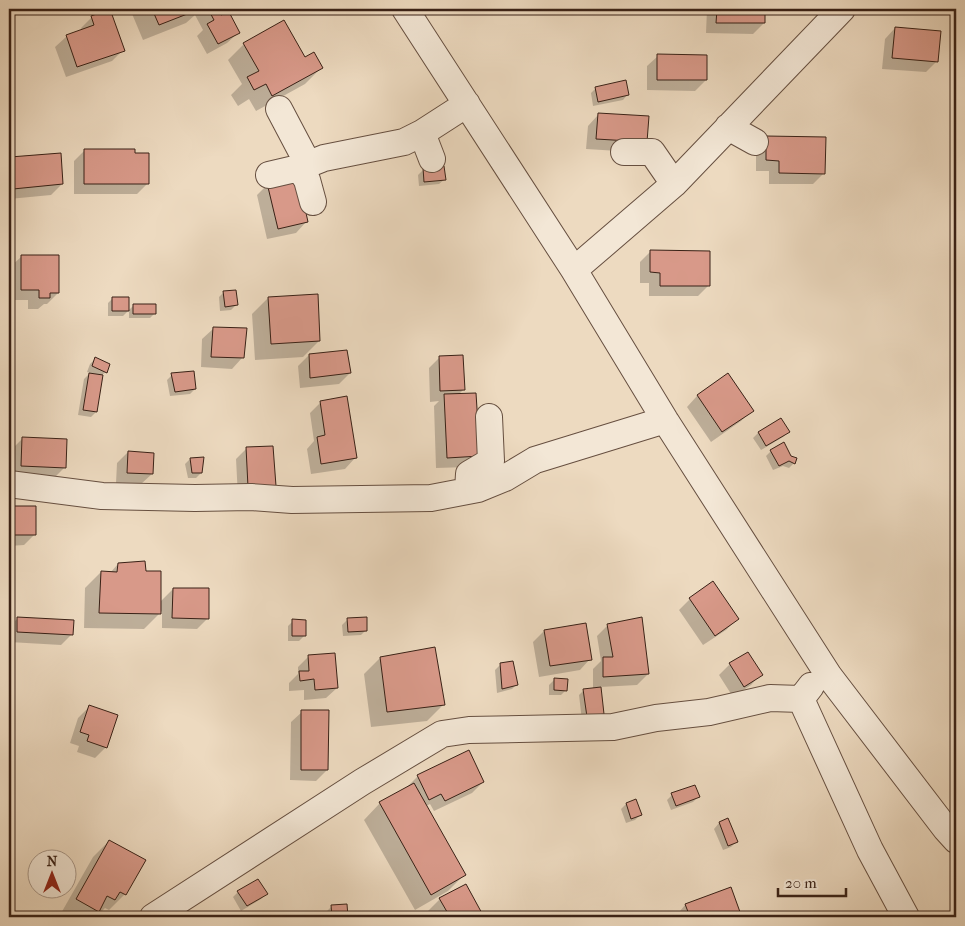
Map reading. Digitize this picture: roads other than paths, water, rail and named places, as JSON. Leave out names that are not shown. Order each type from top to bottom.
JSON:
[{"type":"street","points":[[574,270],[674,184],[842,9]]},
{"type":"street","points":[[414,12],[467,104],[574,270],[665,420],[829,676],[956,840]]},
{"type":"street","points":[[269,175],[324,158],[404,142],[422,133],[467,104]]},
{"type":"street","points":[[279,109],[303,166],[313,202]]},
{"type":"street","points":[[728,127],[755,142]]},
{"type":"street","points":[[422,133],[432,159]]},
{"type":"street","points":[[624,152],[652,152],[674,184]]},
{"type":"street","points":[[468,490],[469,474],[490,461],[489,417]]},
{"type":"street","points":[[9,484],[102,496],[251,497],[292,500],[431,498],[478,488],[505,478],[535,460],[665,420]]},
{"type":"street","points":[[801,699],[813,685],[829,676]]},
{"type":"street","points":[[153,917],[362,782],[442,734],[468,730],[613,727],[656,718],[709,712],[770,698],[801,699]]},
{"type":"street","points":[[801,699],[870,850],[906,917]]}]
